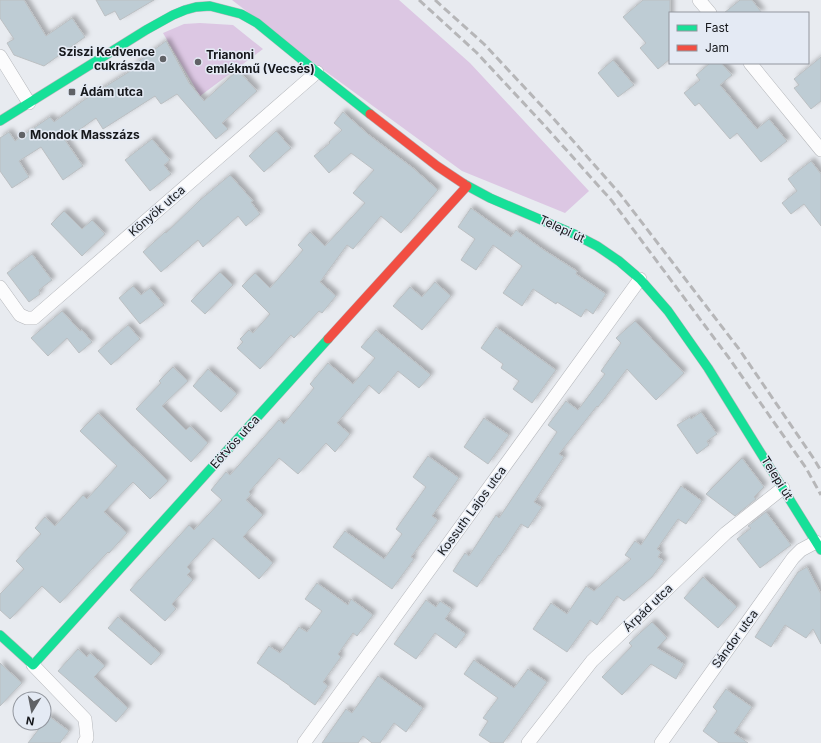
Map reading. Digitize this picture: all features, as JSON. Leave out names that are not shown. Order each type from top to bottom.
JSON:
[{"type":"main road","points":[[0,121],[146,30],[173,15],[210,3]]},
{"type":"main road","name":"Telepi út","points":[[210,3],[241,14],[257,23],[437,166],[467,186],[490,198],[574,234],[597,246],[619,261],[640,279],[668,311],[708,368],[819,546]]},
{"type":"main road","name":"Eötvös utca","points":[[33,665],[467,186]]},
{"type":"main road","points":[[0,635],[33,665]]},
{"type":"street","points":[[699,0],[709,12]]},
{"type":"street","points":[[0,56],[30,103]]},
{"type":"street","points":[[751,64],[821,150]]},
{"type":"street","name":"Könyök utca","points":[[0,287],[20,315],[27,318],[34,318],[317,72]]},
{"type":"street","name":"Kossuth Lajos utca","points":[[304,743],[640,279]]},
{"type":"street","name":"Árpád utca","points":[[528,743],[592,662],[726,533],[783,488]]},
{"type":"street","name":"Sándor utca","points":[[660,743],[793,558],[801,550],[819,546]]},
{"type":"street","points":[[33,665],[85,719],[87,738],[84,743]]},
{"type":"shaded area","points":[[232,0],[399,0],[470,63],[589,191],[565,213],[462,171],[310,60]]},
{"type":"shaded area","points":[[200,23],[233,25],[263,49],[200,96],[163,33],[184,24]]},
{"type":"building","points":[[0,0],[24,0],[46,36],[72,18],[85,37],[44,66],[14,55],[7,43],[14,39],[0,18]]},
{"type":"building","points":[[96,0],[154,0],[120,20],[115,11],[105,16]]},
{"type":"building","points":[[643,0],[670,0],[669,60],[658,69],[640,48],[646,43],[623,17]]},
{"type":"building","points":[[740,0],[752,0],[761,12],[725,12]]},
{"type":"building","points":[[166,41],[189,83],[204,101],[238,70],[257,91],[222,123],[228,129],[216,139],[177,94],[161,104],[155,96],[103,129],[96,118],[65,140],[83,166],[63,180],[41,147],[19,161],[29,177],[12,188],[0,171],[0,138],[9,132],[15,141],[50,117],[54,122],[84,100],[135,68],[132,66]]},
{"type":"building","points":[[821,57],[821,101],[811,109],[794,88],[799,85],[794,79]]},
{"type":"building","points":[[613,60],[634,85],[618,97],[598,73]]},
{"type":"building","points":[[709,64],[722,64],[732,75],[720,85],[757,129],[769,119],[787,141],[761,162],[737,133],[730,139],[699,103],[695,106],[684,93],[700,80],[696,75]]},
{"type":"building","points":[[343,112],[369,135],[413,168],[438,190],[401,233],[381,216],[353,249],[347,245],[320,282],[336,296],[322,313],[319,311],[294,338],[291,335],[260,369],[237,348],[243,342],[240,339],[249,330],[253,333],[270,314],[242,286],[255,273],[270,288],[303,250],[298,245],[310,232],[325,246],[365,203],[353,193],[374,170],[351,153],[329,173],[314,156],[330,143],[329,142],[342,130],[334,123]]},
{"type":"building","points":[[276,131],[291,148],[264,172],[249,156]]},
{"type":"building","points":[[152,139],[170,160],[164,165],[171,174],[150,191],[125,160]]},
{"type":"building","points":[[811,161],[821,174],[821,226],[804,204],[791,214],[782,203],[797,191],[788,179]]},
{"type":"building","points":[[230,175],[253,201],[251,202],[260,214],[246,226],[238,216],[203,247],[198,240],[161,272],[143,252]]},
{"type":"building","points":[[471,208],[511,237],[516,230],[577,271],[576,274],[606,294],[593,314],[586,309],[581,317],[557,302],[556,304],[533,289],[522,306],[503,293],[522,266],[493,245],[476,270],[461,260],[475,239],[458,227]]},
{"type":"building","points":[[64,211],[82,229],[92,220],[105,234],[82,256],[51,224]]},
{"type":"building","points":[[32,254],[52,280],[39,290],[40,294],[29,302],[7,273]]},
{"type":"building","points":[[220,272],[233,285],[205,314],[191,301]]},
{"type":"building","points":[[435,282],[451,296],[422,330],[393,306],[410,287],[422,297]]},
{"type":"building","points":[[133,286],[141,295],[150,288],[164,305],[140,324],[119,298]]},
{"type":"building","points":[[62,311],[92,342],[79,353],[67,338],[48,356],[31,338]]},
{"type":"building","points":[[635,321],[684,373],[656,400],[627,369],[559,454],[564,457],[534,502],[542,507],[528,528],[521,524],[477,587],[453,571],[465,553],[469,556],[496,515],[499,518],[557,432],[548,425],[566,401],[578,410],[605,374],[601,371],[621,343],[616,338]]},
{"type":"building","points":[[128,325],[140,339],[111,365],[98,351]]},
{"type":"building","points":[[496,327],[556,370],[532,403],[513,389],[519,381],[501,368],[503,364],[481,348]]},
{"type":"building","points":[[376,330],[431,375],[419,388],[398,371],[379,394],[369,385],[337,423],[350,434],[335,452],[326,443],[298,474],[279,458],[249,492],[251,494],[246,500],[263,515],[243,537],[273,563],[259,579],[213,538],[187,567],[191,571],[187,575],[193,580],[172,604],[176,609],[165,621],[130,590],[189,525],[194,530],[222,500],[211,490],[226,472],[230,475],[279,420],[284,424],[314,388],[310,384],[328,363],[353,384],[375,358],[361,347]]},
{"type":"building","points":[[173,367],[188,381],[162,406],[186,430],[190,426],[208,443],[191,462],[136,409],[161,383],[159,381]]},
{"type":"building","points":[[208,369],[237,394],[221,412],[193,386]]},
{"type":"building","points":[[701,412],[717,434],[707,441],[709,445],[697,454],[677,425],[690,417],[691,419]]},
{"type":"building","points":[[98,413],[168,481],[150,499],[133,482],[104,512],[127,533],[60,603],[42,586],[10,619],[0,610],[0,594],[24,569],[16,561],[41,534],[35,528],[45,517],[55,526],[83,495],[87,499],[117,466],[80,431]]},
{"type":"building","points":[[484,418],[509,435],[488,464],[464,447]]},
{"type":"building","points":[[428,456],[459,478],[432,516],[438,520],[411,557],[414,559],[392,589],[333,547],[345,531],[384,559],[402,534],[396,529],[426,487],[413,477]]},
{"type":"building","points":[[742,458],[764,487],[754,497],[756,499],[735,516],[706,494]]},
{"type":"building","points":[[681,486],[702,501],[686,524],[678,519],[657,549],[661,552],[658,557],[664,561],[652,577],[624,601],[617,596],[597,625],[590,620],[567,652],[533,629],[551,603],[567,614],[586,586],[594,591],[631,559],[625,555],[635,541],[641,545]]},
{"type":"building","points":[[766,512],[791,545],[760,568],[737,539],[751,528],[748,526]]},
{"type":"building","points":[[807,567],[821,594],[821,644],[813,629],[806,638],[785,625],[771,647],[755,637],[798,572]]},
{"type":"building","points":[[703,577],[737,607],[718,628],[684,598]]},
{"type":"building","points":[[317,583],[348,605],[351,599],[373,615],[357,636],[353,633],[338,654],[341,657],[323,682],[328,686],[315,705],[257,663],[269,646],[280,653],[299,627],[307,632],[322,611],[305,599]]},
{"type":"building","points":[[426,600],[436,607],[440,601],[452,609],[445,619],[466,634],[456,648],[435,633],[416,659],[394,644]]},
{"type":"building","points":[[118,617],[161,654],[151,665],[108,628]]},
{"type":"building","points":[[652,622],[667,638],[657,648],[684,664],[676,679],[651,664],[622,695],[602,677],[632,646],[629,643]]},
{"type":"building","points":[[78,649],[87,657],[90,653],[105,666],[94,677],[128,708],[116,722],[58,671]]},
{"type":"building","points":[[474,660],[514,688],[528,669],[547,682],[503,743],[491,743],[479,735],[488,721],[483,718],[498,698],[464,674]]},
{"type":"building","points":[[0,663],[22,683],[14,691],[12,691],[12,693],[0,706]]},
{"type":"building","points":[[378,676],[423,708],[406,732],[394,723],[380,743],[372,743],[363,736],[358,743],[322,743],[346,709],[352,713]]},
{"type":"building","points":[[726,689],[752,707],[734,733],[748,743],[719,743],[703,731],[717,711],[713,707]]},
{"type":"building","points":[[52,718],[69,731],[60,743],[28,743],[37,731],[52,731]]},
{"type":"railway","points":[[419,0],[476,52],[612,201],[729,358],[806,468],[821,495]]},
{"type":"railway","points":[[435,0],[484,44],[553,118],[620,194],[739,349],[821,471]]},
{"type":"traffic: fast","points":[[0,121],[146,30],[173,15],[196,7],[210,6],[241,14],[257,23],[370,114]]},
{"type":"traffic: fast","points":[[464,184],[490,198],[574,234],[597,246],[619,261],[640,279],[668,311],[708,368],[821,550]]},
{"type":"traffic: fast","points":[[0,635],[33,665],[328,339]]},
{"type":"traffic: jam","points":[[370,114],[437,166],[464,184]]},
{"type":"traffic: jam","points":[[328,339],[467,186]]},
{"type":"place","name":"Sziszi Kedvence cukrászda","points":[[163,59]]},
{"type":"place","name":"Trianoni emlékmű (Vecsés)","points":[[198,62]]},
{"type":"place","name":"Ádám utca","points":[[72,92]]},
{"type":"place","name":"Mondok Masszázs","points":[[22,135]]}]
